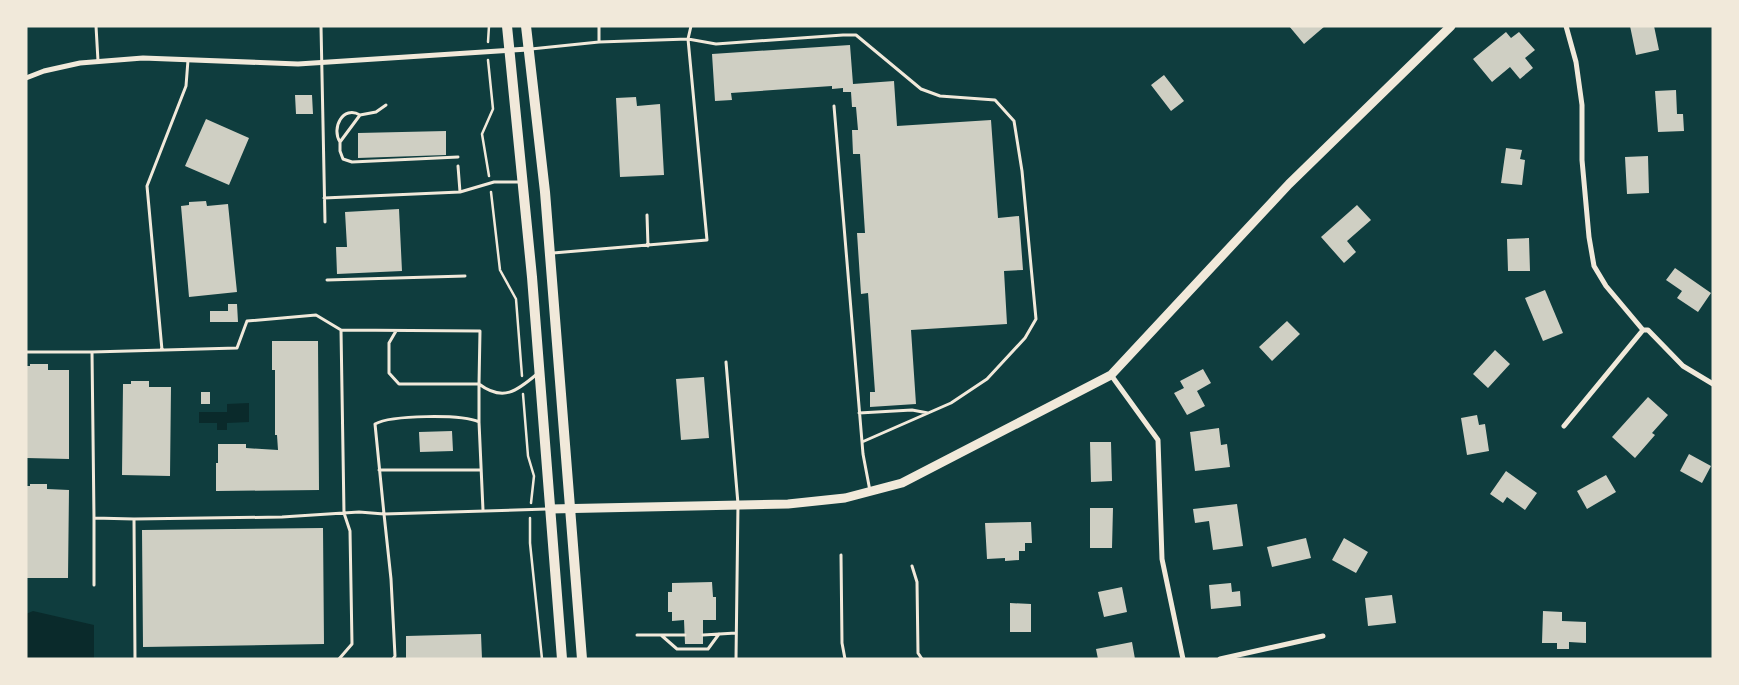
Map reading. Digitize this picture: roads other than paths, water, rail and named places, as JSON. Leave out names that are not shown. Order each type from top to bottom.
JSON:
[{"type":"main road","points":[[507,26],[539,372],[562,659]]},
{"type":"main road","points":[[526,26],[543,174],[582,659]]},
{"type":"street","points":[[550,509],[788,504],[845,498],[902,483],[1111,375],[1289,184],[1451,26]]},
{"type":"street","points":[[1566,26],[1576,62],[1582,105],[1582,160],[1589,237],[1594,266],[1606,286],[1643,330],[1648,330],[1683,366],[1713,384]]},
{"type":"street","points":[[26,78],[80,63],[143,58],[298,64],[487,50],[528,49]]},
{"type":"street","points":[[1564,426],[1643,330]]},
{"type":"street","points":[[1111,375],[1158,440],[1162,559],[1182,659]]},
{"type":"street","points":[[1220,659],[1323,636]]},
{"type":"lane","points":[[96,26],[98,62]]},
{"type":"lane","points":[[321,26],[325,222]]},
{"type":"lane","points":[[599,26],[599,42]]},
{"type":"lane","points":[[550,254],[706,240],[688,39],[691,26]]},
{"type":"lane","points":[[528,49],[599,42],[688,39],[716,44],[856,35],[922,88],[940,96],[995,100],[1014,122],[1022,171],[1036,319],[1025,338],[988,379],[951,403],[862,442]]},
{"type":"lane","points":[[162,350],[147,186],[186,86],[188,60]]},
{"type":"lane","points":[[386,105],[376,112],[360,115],[356,112],[342,116],[336,133],[340,142],[343,159],[352,162],[458,157]]},
{"type":"lane","points":[[834,106],[859,413],[870,492]]},
{"type":"lane","points":[[340,142],[360,115]]},
{"type":"lane","points":[[458,166],[460,192]]},
{"type":"lane","points":[[324,198],[460,192],[490,183],[522,182]]},
{"type":"lane","points":[[647,215],[648,246]]},
{"type":"lane","points":[[327,280],[465,276]]},
{"type":"lane","points":[[26,352],[237,348],[247,321],[316,315],[341,330],[480,331],[479,422],[483,510]]},
{"type":"lane","points":[[339,659],[352,644],[350,531],[344,513],[341,330]]},
{"type":"lane","points":[[396,331],[388,343],[389,373],[398,384],[479,384],[490,392],[504,393],[514,391],[523,386],[539,372]]},
{"type":"lane","points":[[92,352],[94,585]]},
{"type":"lane","points":[[726,362],[738,504],[736,659]]},
{"type":"lane","points":[[859,413],[912,410],[928,413]]},
{"type":"lane","points":[[394,658],[393,610],[376,451],[375,424],[390,419],[448,417],[472,418],[479,422]]},
{"type":"lane","points":[[379,470],[481,470]]},
{"type":"lane","points":[[94,518],[282,517],[344,513],[384,514],[550,509]]},
{"type":"lane","points":[[134,519],[135,659]]},
{"type":"lane","points":[[841,555],[842,644],[845,659]]},
{"type":"lane","points":[[912,566],[917,582],[918,653],[922,659]]},
{"type":"lane","points":[[703,635],[736,633]]},
{"type":"lane","points":[[661,635],[678,649],[708,648],[719,634]]},
{"type":"lane","points":[[637,635],[685,635]]},
{"type":"water","points":[[249,403],[249,422],[227,423],[227,430],[217,430],[217,423],[199,423],[199,412],[227,412],[227,404]]},
{"type":"water","points":[[33,611],[94,625],[94,659],[26,659],[26,614]]}]
